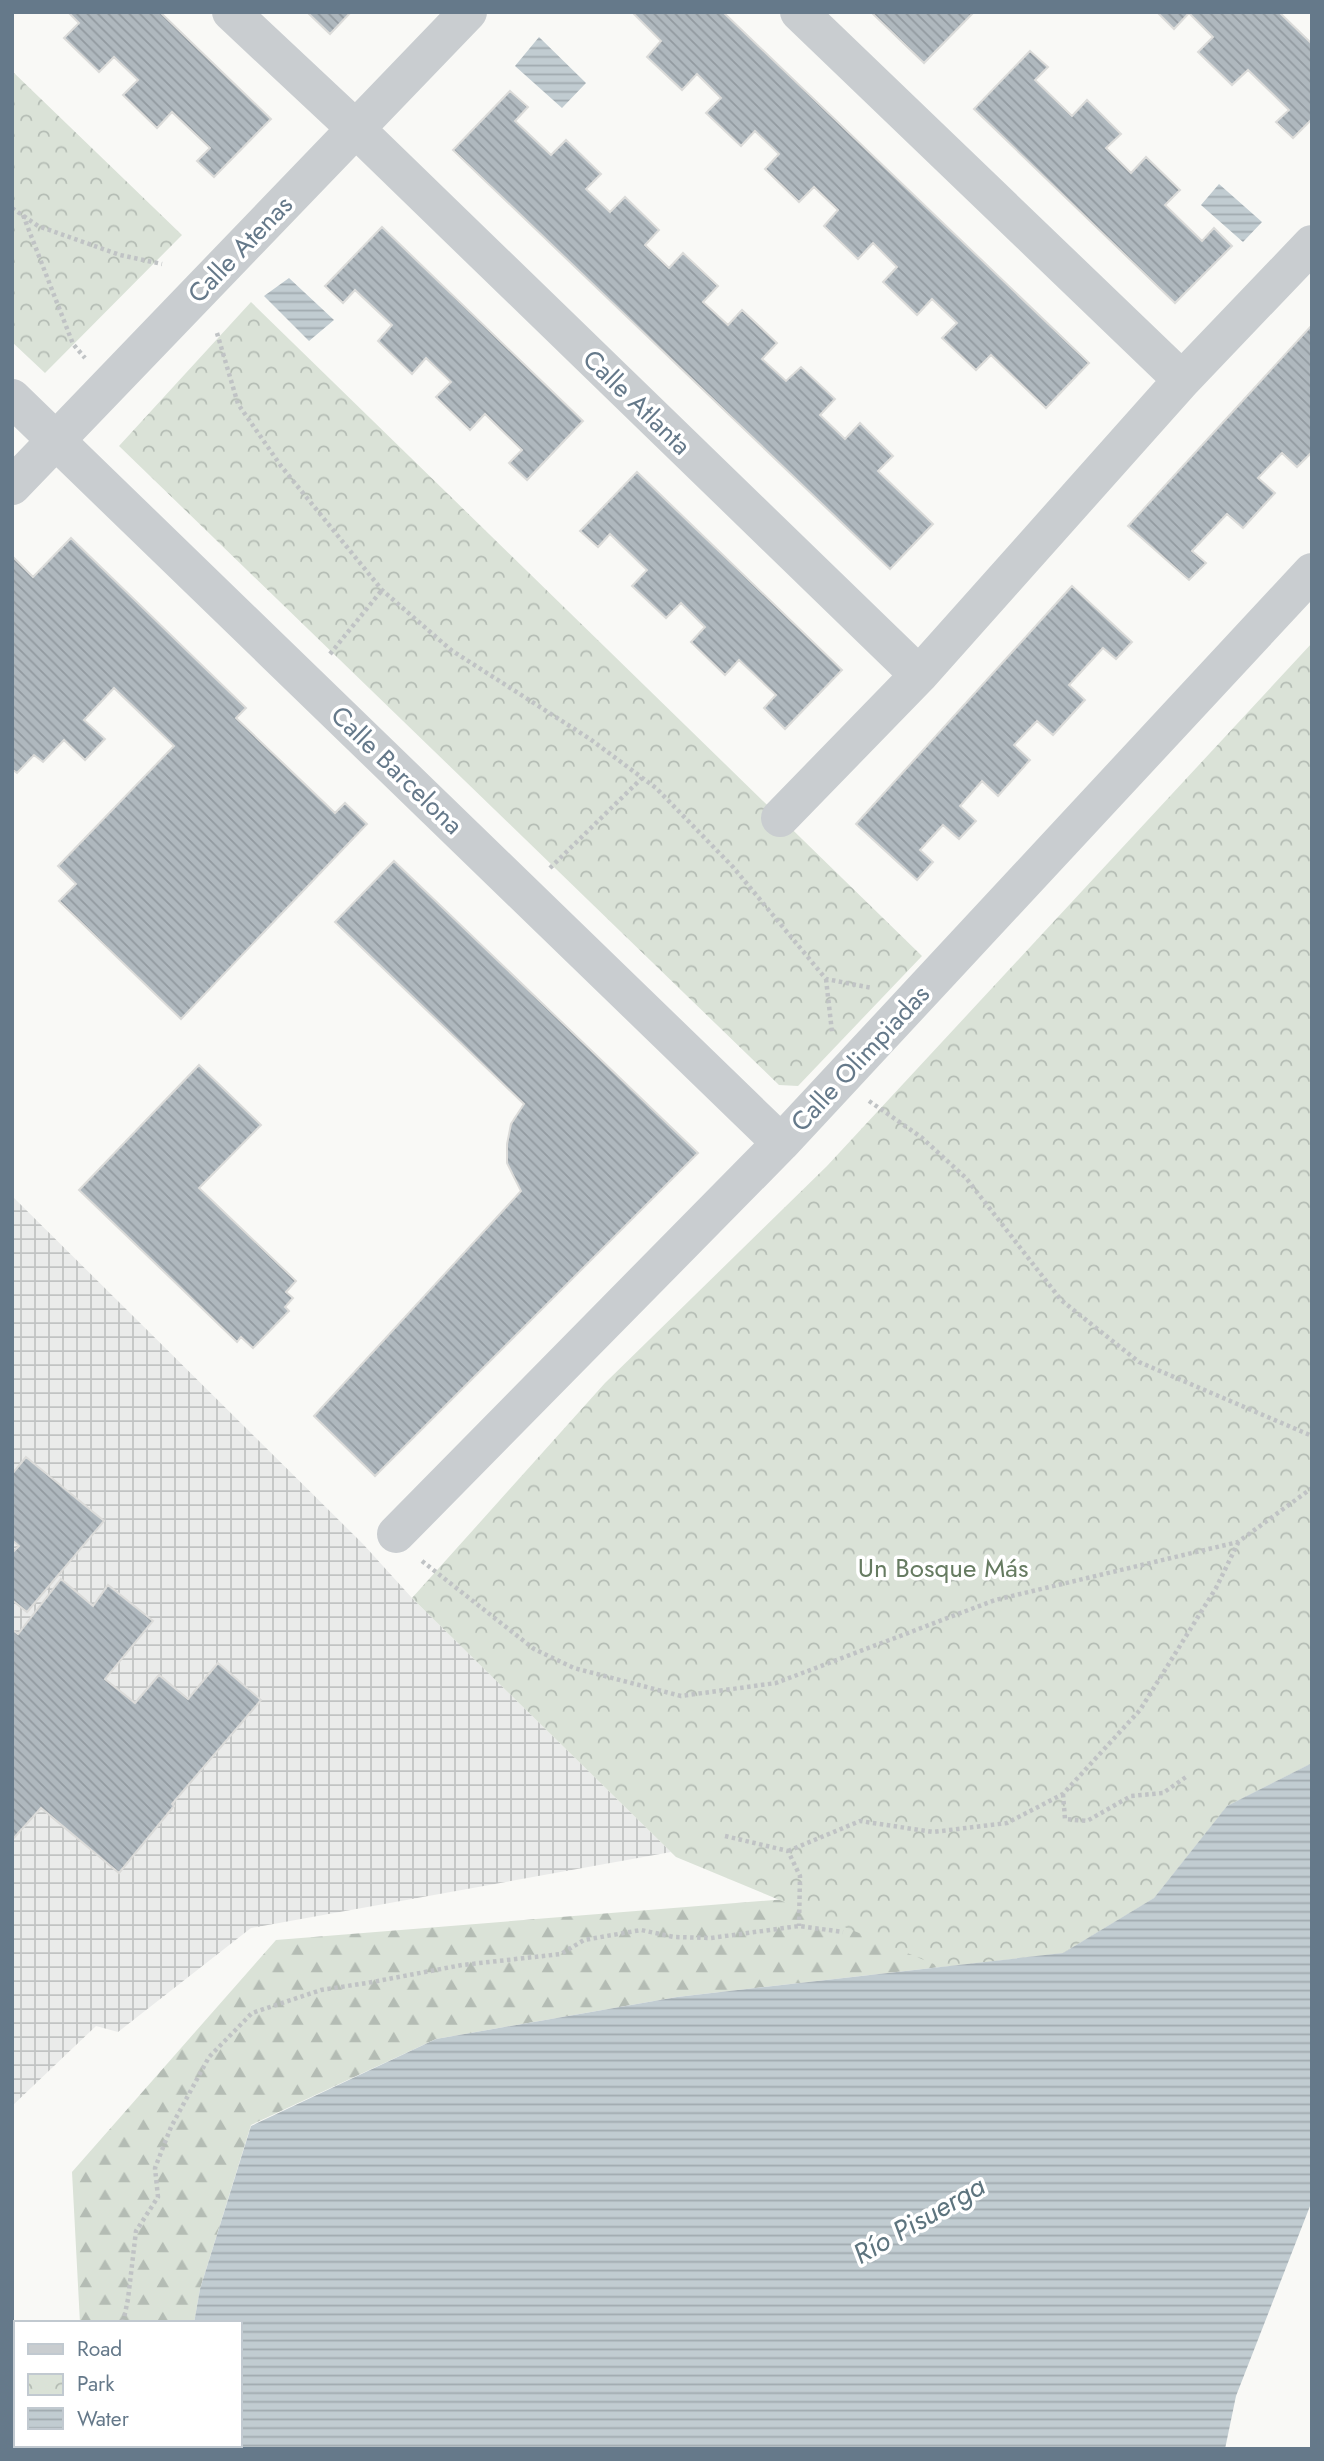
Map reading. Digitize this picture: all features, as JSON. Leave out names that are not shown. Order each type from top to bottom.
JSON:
[{"type":"street","name":"Calle Atlanta","points":[[231,12],[356,129],[919,675]]},
{"type":"street","name":"Calle Atenas","points":[[12,486],[468,12]]},
{"type":"street","points":[[799,12],[1182,380]]},
{"type":"street","points":[[780,818],[919,675],[1182,380],[1303,253]]},
{"type":"street","name":"Calle Barcelona","points":[[12,398],[781,1143]]},
{"type":"street","name":"Calle Olimpiadas","points":[[396,1534],[781,1143],[1312,572]]},
{"type":"path","points":[[12,208],[38,226],[108,251],[163,264]]},
{"type":"path","points":[[23,215],[74,344],[108,387]]},
{"type":"path","points":[[217,333],[238,404],[281,466],[382,590],[451,650],[590,739],[656,788],[733,867],[825,979],[918,996]]},
{"type":"path","points":[[307,683],[382,590]]},
{"type":"path","points":[[524,894],[642,778]]},
{"type":"path","points":[[839,1081],[921,1137],[966,1178],[1061,1300],[1139,1362],[1312,1436]]},
{"type":"path","points":[[396,1534],[416,1557],[534,1649],[574,1668],[681,1696],[776,1683],[995,1600],[1238,1542],[1312,1488]]},
{"type":"path","points":[[725,1836],[788,1851],[860,1821],[933,1832],[1007,1823],[1063,1794],[1140,1710],[1216,1588],[1238,1542]]},
{"type":"path","points":[[1063,1794],[1065,1819],[1087,1821],[1131,1796],[1163,1793],[1186,1777]]},
{"type":"path","points":[[788,1851],[800,1876],[799,1926]]},
{"type":"path","points":[[123,2321],[135,2231],[158,2196],[155,2168],[172,2127],[209,2057],[252,2013],[321,1990],[462,1965],[561,1954],[584,1940],[641,1930],[674,1937],[711,1938],[799,1926],[844,1932]]},
{"type":"shaded area","points":[[12,1196],[363,1544],[412,1598],[671,1852],[251,1928],[118,2032],[96,2026],[12,2106]]},
{"type":"green space","points":[[12,71],[182,235],[45,373],[12,342]]},
{"type":"green space","points":[[251,302],[922,956],[798,1086],[779,1085],[119,446]]},
{"type":"green space","name":"Un Bosque Más","points":[[1312,643],[1312,1763],[1227,1806],[1154,1898],[1063,1953],[941,1967],[676,1857],[412,1598],[605,1383],[827,1166]]},
{"type":"green space","points":[[1312,1763],[1227,1806],[1154,1898],[1063,1953],[677,1997],[436,2039],[251,2125],[200,2289],[194,2321],[80,2321],[72,2172],[276,1940],[860,1893]]},
{"type":"water","points":[[539,37],[586,83],[562,108],[515,66]]},
{"type":"water","points":[[1219,184],[1262,222],[1243,242],[1201,205]]},
{"type":"water","points":[[289,278],[334,320],[309,341],[264,296]]},
{"type":"water","name":"Río Pisuerga","points":[[1312,1763],[1312,2201],[1236,2396],[1225,2449],[172,2449],[242,2447],[242,2321],[194,2321],[200,2289],[251,2126],[436,2039],[677,1997],[1063,1953],[1154,1898],[1227,1806]]},
{"type":"building","points":[[68,12],[160,12],[271,119],[214,177],[197,161],[210,148],[172,112],[157,128],[123,95],[138,80],[114,57],[99,72],[64,38],[79,23]]},
{"type":"building","points":[[307,12],[351,12],[330,34]]},
{"type":"building","points":[[632,12],[723,12],[1089,363],[1046,408],[991,355],[976,370],[942,338],[957,323],[932,299],[917,315],[883,282],[897,267],[873,243],[858,259],[824,226],[838,210],[814,187],[799,202],[765,169],[779,154],[755,131],[741,146],[706,113],[721,98],[697,74],[682,90],[647,57],[661,41]]},
{"type":"building","points":[[871,12],[974,12],[924,63]]},
{"type":"building","points":[[1157,12],[1279,12],[1312,44],[1312,119],[1293,138],[1276,122],[1289,110],[1248,70],[1232,85],[1198,52],[1213,37],[1189,13],[1174,29]]},
{"type":"building","points":[[1030,51],[1048,67],[1035,80],[1072,116],[1087,100],[1121,134],[1106,148],[1131,173],[1146,157],[1180,190],[1165,205],[1202,241],[1214,228],[1232,246],[1175,303],[974,109]]},
{"type":"building","points":[[510,91],[528,107],[515,121],[551,155],[566,140],[601,174],[586,189],[610,212],[625,197],[659,230],[645,245],[669,268],[683,253],[718,286],[703,302],[728,325],[742,310],[777,343],[762,359],[786,381],[801,367],[835,399],[820,415],[845,439],[860,423],[893,456],[878,471],[933,524],[890,569],[453,150]]},
{"type":"building","points":[[382,227],[583,421],[527,480],[509,463],[522,450],[485,414],[470,430],[436,397],[451,382],[426,358],[412,374],[378,341],[392,325],[355,290],[343,303],[325,286]]},
{"type":"building","points":[[1312,325],[1312,452],[1297,467],[1282,453],[1258,478],[1275,493],[1243,528],[1227,514],[1192,551],[1206,563],[1189,580],[1128,526]]},
{"type":"building","points":[[637,472],[842,670],[785,729],[764,708],[776,695],[739,660],[725,675],[691,642],[705,627],[681,603],[666,618],[632,586],[647,570],[610,534],[598,547],[580,531]]},
{"type":"building","points":[[71,538],[246,708],[236,718],[335,813],[345,803],[367,824],[181,1019],[59,901],[76,884],[58,866],[174,746],[114,688],[84,720],[105,739],[85,760],[64,740],[43,762],[34,755],[17,773],[12,769],[12,560],[14,558],[33,577]]},
{"type":"building","points":[[1072,586],[1132,642],[1116,659],[1103,648],[1069,685],[1085,700],[1053,735],[1037,721],[1014,745],[1030,760],[998,796],[982,781],[960,806],[976,821],[959,839],[943,825],[920,850],[933,862],[917,880],[856,824]]},
{"type":"building","points":[[394,861],[698,1153],[375,1476],[314,1416],[521,1191],[507,1163],[507,1144],[511,1124],[524,1104],[335,922]]},
{"type":"building","points":[[199,1065],[261,1125],[199,1188],[296,1281],[286,1292],[293,1298],[285,1307],[289,1311],[253,1348],[241,1337],[237,1342],[79,1190]]},
{"type":"building","points":[[26,1457],[104,1521],[27,1612],[12,1600],[12,1553],[19,1546],[12,1540],[12,1474]]},
{"type":"building","points":[[61,1579],[93,1606],[108,1585],[153,1621],[105,1679],[135,1703],[159,1675],[188,1699],[218,1663],[261,1700],[172,1804],[174,1806],[119,1873],[41,1808],[12,1840],[12,1633],[14,1631],[18,1634]]}]
